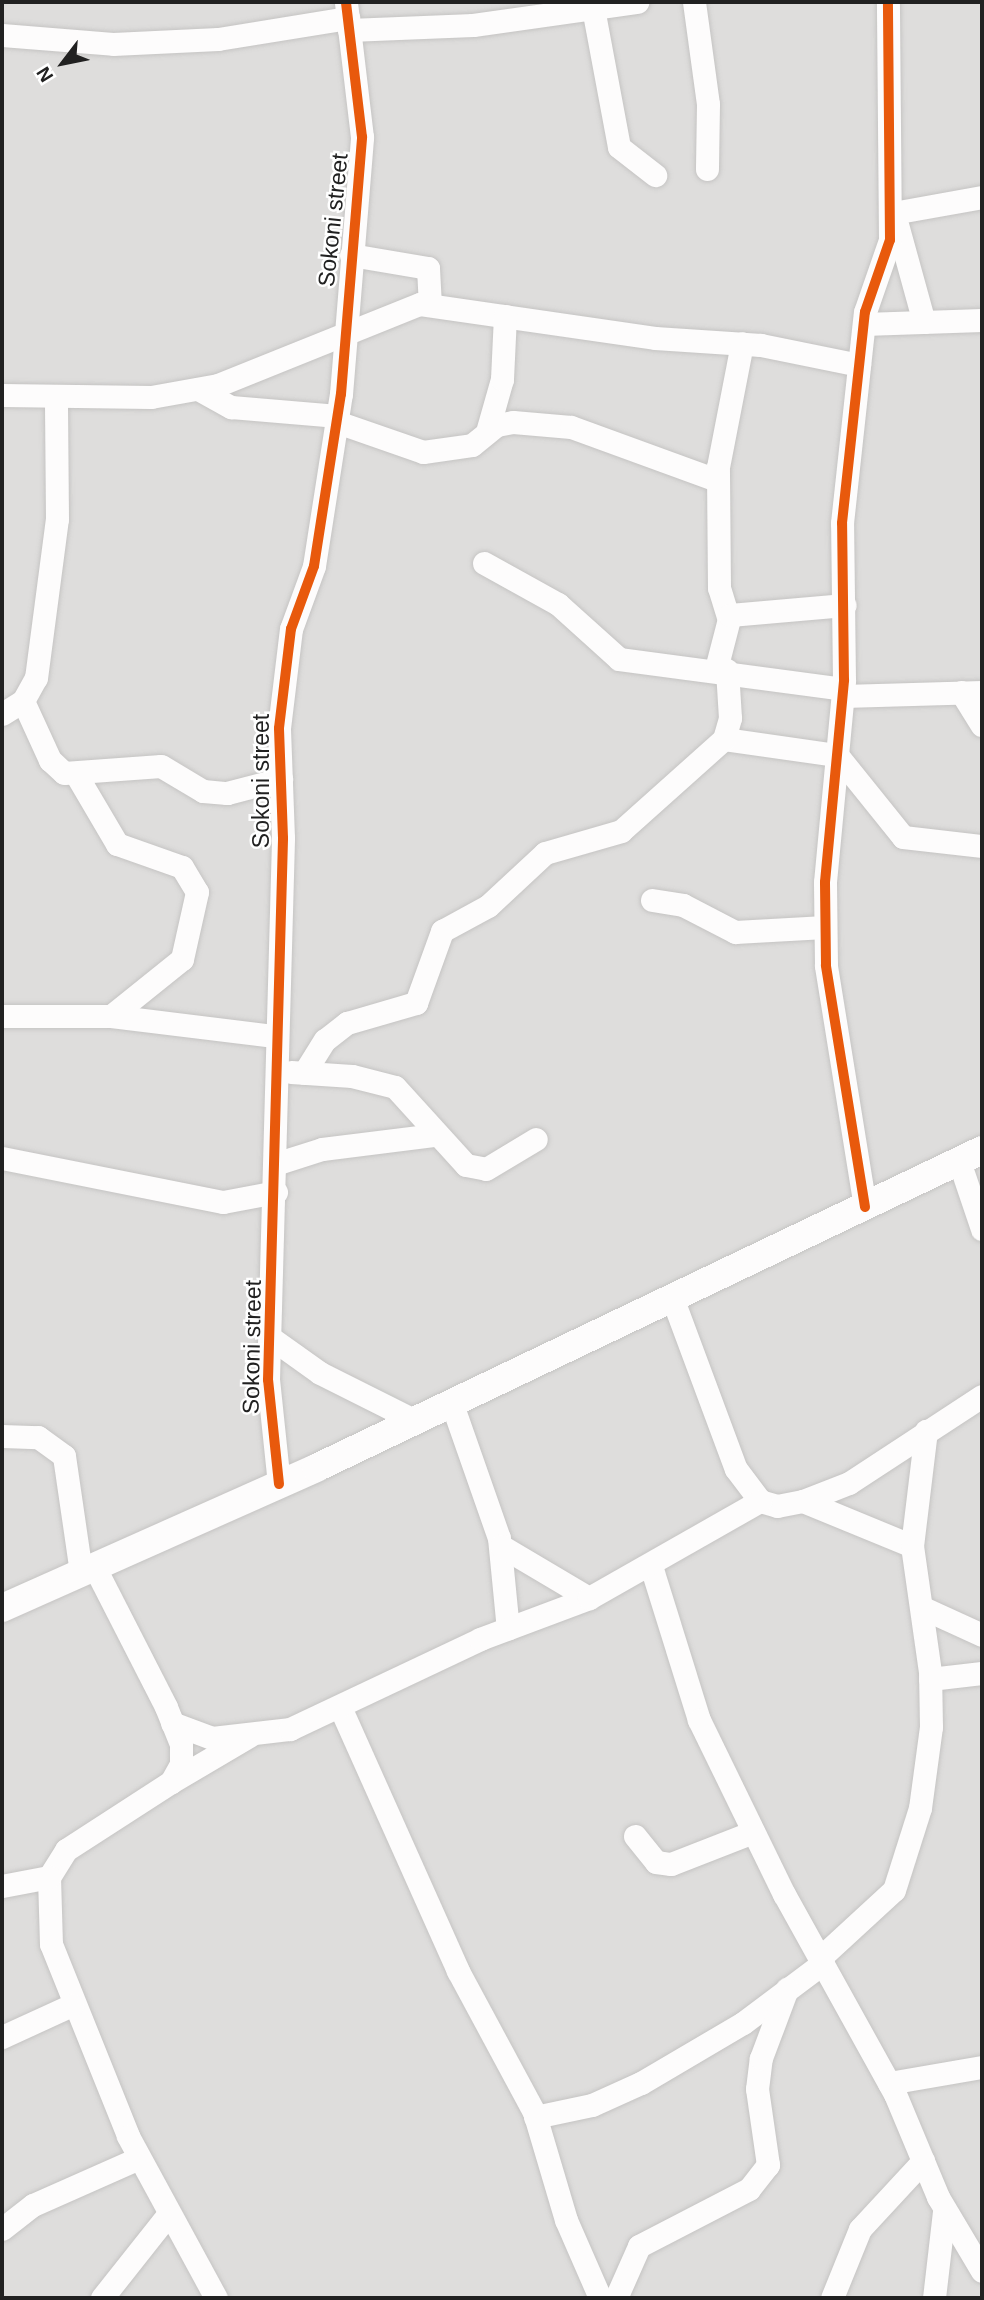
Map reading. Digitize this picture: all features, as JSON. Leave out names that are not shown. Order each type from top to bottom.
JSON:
[{"type":"street","points":[[2,36],[113,44],[205,40],[348,17],[473,25],[637,2]]},
{"type":"street","points":[[694,2],[708,104],[707,169]]},
{"type":"street","points":[[865,1207],[839,1065],[825,927],[843,693],[845,605],[842,523],[864,324],[890,240],[892,210],[888,2]]},
{"type":"street","points":[[593,8],[619,147],[655,174]]},
{"type":"street","name":"Sokoni street","points":[[279,1484],[268,1380],[276,1192],[274,1071],[281,779],[279,728],[291,629],[314,566],[337,419],[362,137],[348,17]]},
{"type":"street","points":[[892,210],[982,197]]},
{"type":"street","points":[[892,210],[924,321]]},
{"type":"street","points":[[351,255],[428,268],[430,304]]},
{"type":"street","points":[[2,395],[151,397],[198,389],[285,362],[344,332],[430,304],[505,316],[741,343],[859,365]]},
{"type":"street","points":[[487,432],[502,379],[505,316]]},
{"type":"street","points":[[864,324],[982,320]]},
{"type":"street","points":[[304,1073],[325,1040],[347,1023],[416,1003],[442,931],[488,906],[545,853],[621,831],[724,739],[730,718],[722,670],[728,617],[719,588],[717,480],[741,343]]},
{"type":"street","points":[[198,389],[257,412],[337,419],[423,452],[452,451],[487,432],[513,422],[571,427],[717,480]]},
{"type":"street","points":[[2,714],[23,701],[36,677],[57,519],[56,396]]},
{"type":"street","points":[[484,563],[558,604],[618,659],[722,670],[843,693],[972,692],[982,724]]},
{"type":"street","points":[[728,617],[749,610],[845,605]]},
{"type":"street","points":[[23,701],[50,760],[77,776],[117,844],[182,867],[197,891],[182,959],[111,1016]]},
{"type":"street","points":[[724,739],[837,755],[903,837],[982,846]]},
{"type":"street","points":[[77,776],[161,766],[203,791],[227,793],[281,779]]},
{"type":"street","points":[[652,900],[683,905],[735,932],[825,927]]},
{"type":"street","points":[[2,1016],[111,1016],[275,1036]]},
{"type":"street","points":[[274,1071],[395,1087],[435,1135],[466,1165],[486,1169],[536,1139]]},
{"type":"street","points":[[275,1164],[322,1149],[435,1135]]},
{"type":"street","points":[[3,1602],[88,1569],[416,1421],[971,1156],[982,1229]]},
{"type":"street","points":[[2,1158],[223,1202],[276,1192]]},
{"type":"street","points":[[673,1300],[736,1469],[760,1501],[777,1506],[803,1501],[849,1483],[982,1396]]},
{"type":"street","points":[[271,1338],[320,1373],[416,1421]]},
{"type":"street","points":[[452,1404],[500,1546],[508,1629]]},
{"type":"street","points":[[535,2117],[592,2105],[641,2083],[787,1989],[894,1890],[920,1808],[930,1679],[923,1608],[912,1546],[926,1431]]},
{"type":"street","points":[[2,1436],[38,1437],[64,1456],[88,1569],[181,1744],[171,1782]]},
{"type":"street","points":[[172,1723],[212,1738],[249,1736],[290,1729],[508,1629],[589,1598],[651,1566],[760,1501]]},
{"type":"street","points":[[803,1501],[912,1546]]},
{"type":"street","points":[[500,1546],[589,1598]]},
{"type":"street","points":[[651,1566],[699,1720],[753,1832],[889,2083],[944,2207],[982,2271]]},
{"type":"street","points":[[923,1608],[982,1635]]},
{"type":"street","points":[[930,1679],[982,1673]]},
{"type":"street","points":[[340,1707],[458,1971],[535,2117],[566,2220],[600,2298]]},
{"type":"street","points":[[216,2298],[167,2216],[72,2005],[51,1944],[49,1877],[66,1850],[171,1782],[249,1736]]},
{"type":"street","points":[[635,1836],[656,1862],[671,1864],[753,1832]]},
{"type":"street","points":[[2,1886],[49,1877]]},
{"type":"street","points":[[616,2298],[639,2246],[763,2176],[769,2155],[757,2114],[760,2069],[787,1989]]},
{"type":"street","points":[[2,2037],[72,2005]]},
{"type":"street","points":[[889,2083],[982,2067]]},
{"type":"street","points":[[2,2229],[33,2205],[139,2158]]},
{"type":"street","points":[[832,2298],[860,2229],[923,2161]]},
{"type":"street","points":[[934,2298],[944,2207]]},
{"type":"street","points":[[102,2298],[167,2216]]},
{"type":"shaded area","points":[[2,2],[982,2],[982,2298],[2,2298]]},
{"type":"cycle path","points":[[279,1484],[268,1380],[283,838],[279,728],[291,629],[314,566],[341,394],[362,137],[346,2]]},
{"type":"cycle path","points":[[865,1207],[826,965],[825,882],[844,680],[842,523],[865,312],[890,240],[888,2]]}]
